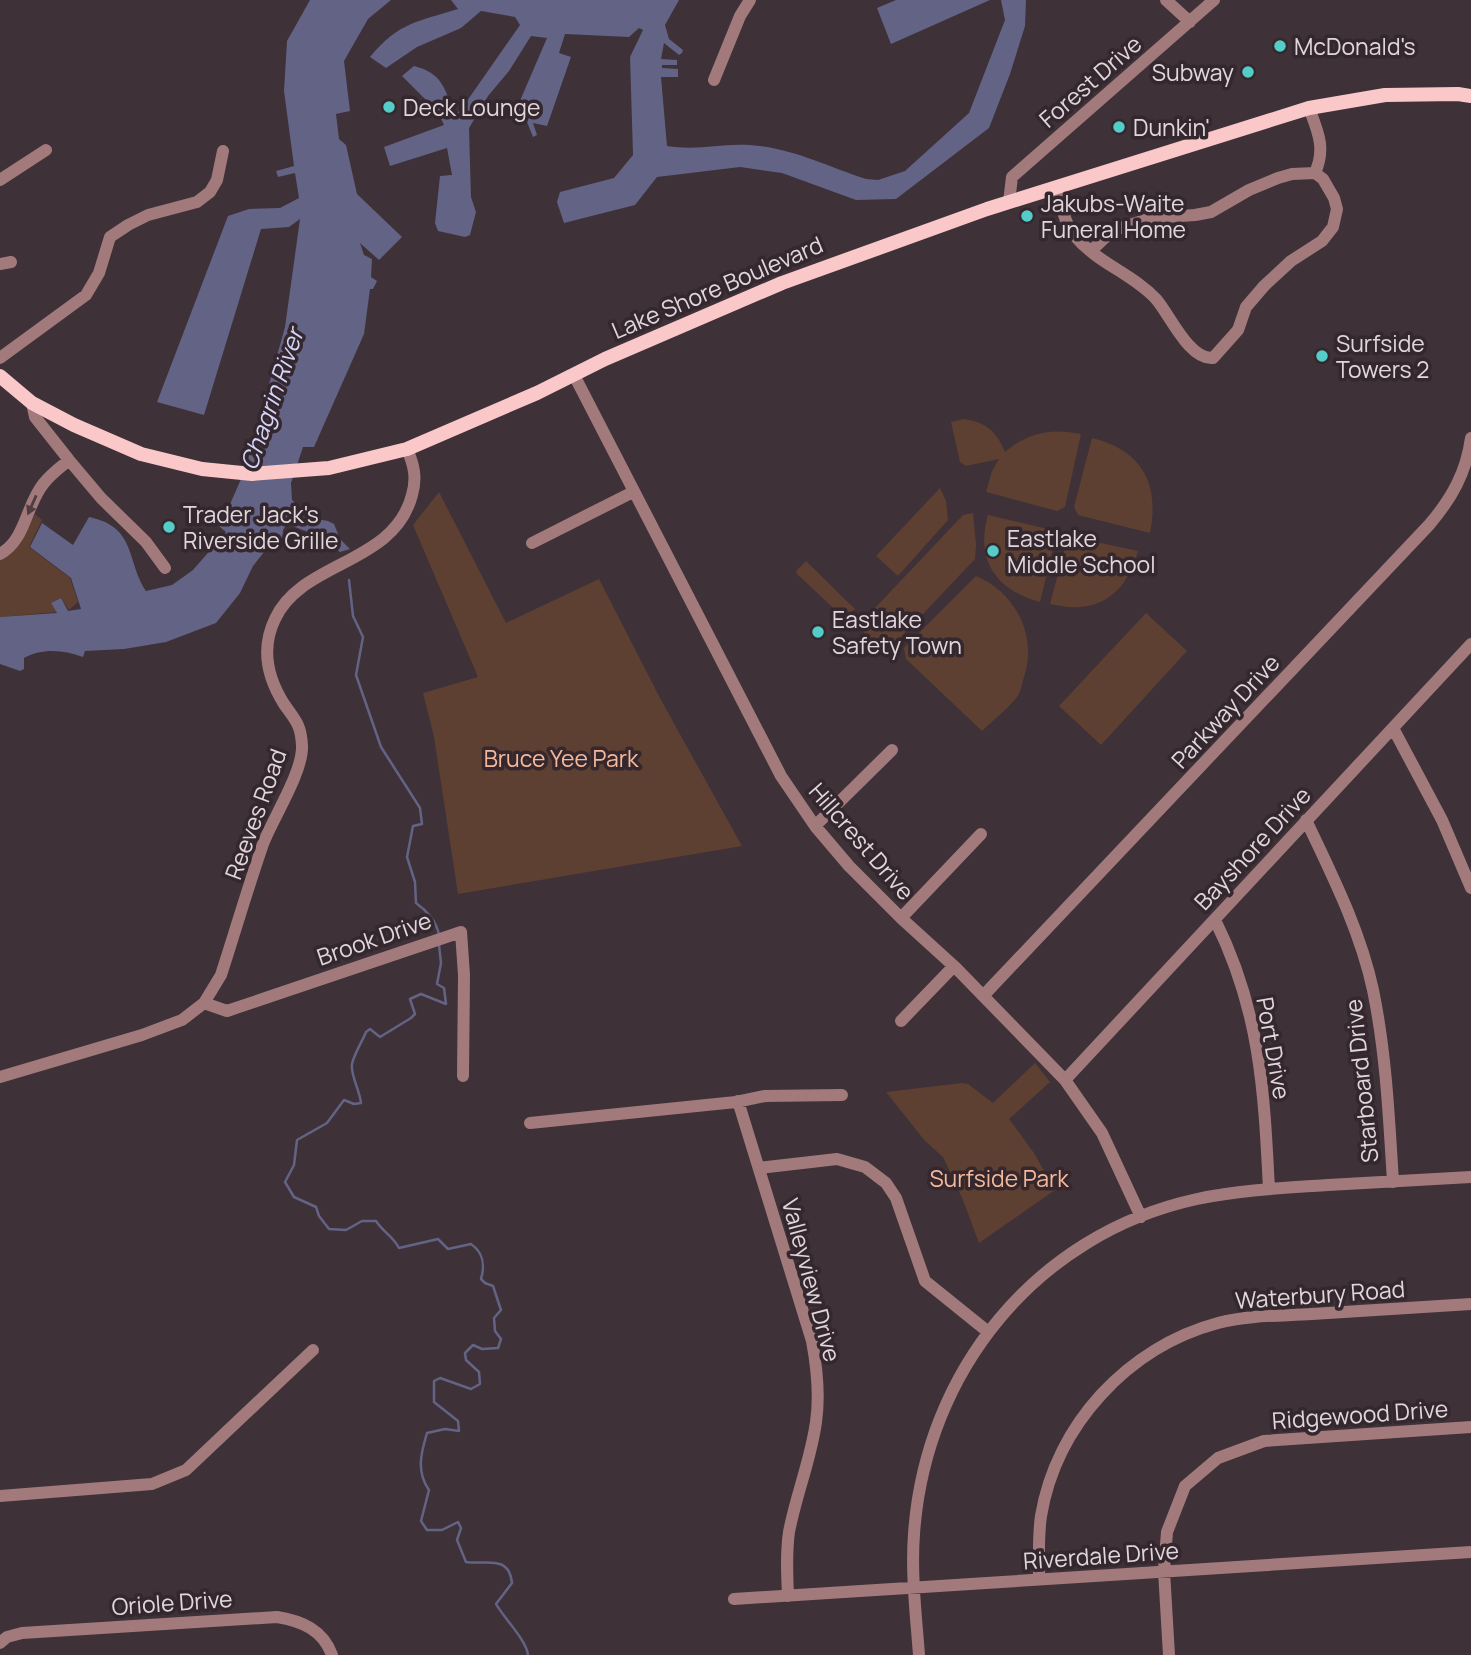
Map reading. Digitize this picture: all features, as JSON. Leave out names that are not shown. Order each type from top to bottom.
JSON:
[{"type":"main road","name":"Lake Shore Boulevard","points":[[0,377],[32,403],[74,425],[141,454],[202,469],[252,474],[329,468],[407,449],[615,354],[782,283],[1009,202],[1309,108],[1385,94],[1471,96]]},
{"type":"street","points":[[714,80],[740,16],[750,0]]},
{"type":"street","points":[[1166,0],[1190,22]]},
{"type":"street","name":"Forest Drive","points":[[1009,202],[1013,177],[1212,1]]},
{"type":"street","points":[[1309,108],[1322,147],[1315,173]]},
{"type":"street","points":[[0,180],[46,150]]},
{"type":"street","points":[[0,358],[86,295],[99,273],[110,237],[148,215],[197,202],[211,192],[217,180],[223,151]]},
{"type":"street","points":[[1056,187],[1074,235],[1091,251],[1155,299],[1175,328],[1200,356],[1206,359],[1213,358],[1238,330],[1245,307],[1264,286],[1291,261],[1322,241],[1333,227],[1337,209],[1323,179],[1315,173],[1292,174],[1249,190],[1211,212],[1152,218],[1112,231],[1091,251]]},
{"type":"street","name":"Hillcrest Drive","points":[[574,375],[780,776],[815,826],[849,866],[954,966],[1066,1080],[1102,1133],[1141,1217]]},
{"type":"street","points":[[32,403],[35,417],[69,460],[101,498],[146,542],[165,568]]},
{"type":"street","name":"Parkway Drive","points":[[983,996],[1429,525],[1449,501],[1462,476],[1471,438]]},
{"type":"street","name":"Reeves Road","points":[[0,1077],[142,1035],[182,1020],[204,1003],[221,975],[264,843],[298,770],[302,747],[298,720],[274,685],[267,665],[267,641],[275,617],[290,598],[310,582],[367,551],[392,532],[409,508],[414,489],[415,467],[407,449]]},
{"type":"street","points":[[0,554],[16,538],[43,483],[69,460]]},
{"type":"street","points":[[532,543],[633,492]]},
{"type":"street","name":"Bayshore Drive","points":[[1066,1080],[1471,644]]},
{"type":"street","points":[[1393,728],[1442,820],[1471,888]]},
{"type":"street","points":[[815,826],[892,750]]},
{"type":"street","name":"Starboard Drive","points":[[1306,820],[1356,932],[1372,989],[1385,1065],[1392,1182]]},
{"type":"street","points":[[901,918],[981,834]]},
{"type":"street","name":"Port Drive","points":[[1215,920],[1232,955],[1248,1004],[1262,1071],[1269,1189]]},
{"type":"street","name":"Brook Drive","points":[[204,1003],[227,1011],[461,932],[464,975],[463,1076]]},
{"type":"street","points":[[901,1021],[954,966]]},
{"type":"street","points":[[530,1123],[765,1096],[842,1095]]},
{"type":"street","name":"Valleyview Drive","points":[[738,1101],[812,1342],[818,1385],[816,1424],[789,1532],[788,1596]]},
{"type":"street","points":[[759,1168],[837,1159],[865,1167],[886,1183],[896,1198],[925,1281],[987,1331]]},
{"type":"street","points":[[919,1655],[914,1588],[914,1533],[920,1484],[930,1444],[943,1406],[987,1331],[1046,1272],[1102,1235],[1141,1217],[1195,1200],[1269,1189],[1471,1177]]},
{"type":"street","name":"Waterbury Road","points":[[1039,1579],[1041,1517],[1053,1473],[1069,1437],[1088,1409],[1109,1386],[1156,1350],[1194,1331],[1244,1318],[1471,1304]]},
{"type":"street","points":[[0,1496],[152,1484],[186,1470],[313,1350]]},
{"type":"street","name":"Ridgewood Drive","points":[[1169,1655],[1164,1571],[1167,1532],[1185,1486],[1218,1458],[1264,1441],[1471,1427]]},
{"type":"street","name":"Riverdale Drive","points":[[734,1599],[1471,1552]]},
{"type":"street","name":"Oriole Drive","points":[[0,1643],[7,1637],[22,1633],[276,1617],[297,1620],[314,1630],[323,1637],[332,1655]]},
{"type":"green space","points":[[964,419],[990,429],[1005,452],[1023,440],[1041,433],[1060,431],[1081,434],[1065,507],[1057,511],[986,492],[992,471],[999,459],[966,466],[960,462],[951,422]]},
{"type":"green space","points":[[1092,438],[1124,451],[1144,472],[1152,499],[1150,533],[1078,515],[1074,507]]},
{"type":"green space","points":[[940,488],[946,501],[948,520],[898,576],[876,556]]},
{"type":"green space","name":"Bruce Yee Park","points":[[439,492],[506,623],[599,579],[661,700],[742,846],[458,894],[434,737],[423,693],[478,677],[413,525]]},
{"type":"green space","points":[[973,513],[975,559],[885,654],[858,626],[963,515]]},
{"type":"green space","points":[[35,514],[42,520],[29,547],[70,578],[78,602],[69,610],[61,598],[51,603],[57,612],[0,617],[0,558],[17,545]]},
{"type":"green space","points":[[988,515],[1052,530],[1056,537],[1040,602],[1011,590],[993,571],[984,546]]},
{"type":"green space","points":[[1073,537],[1138,551],[1125,580],[1117,591],[1106,599],[1081,607],[1050,604],[1067,540]]},
{"type":"green space","points":[[806,561],[855,609],[844,618],[797,574],[796,571]]},
{"type":"green space","points":[[976,576],[990,583],[1012,604],[1020,617],[1028,646],[1028,662],[1018,695],[982,731],[906,659],[904,648]]},
{"type":"green space","points":[[1146,613],[1187,651],[1101,745],[1059,706]]},
{"type":"green space","name":"Surfside Park","points":[[1035,1063],[1050,1082],[1009,1119],[1034,1153],[1055,1190],[979,1243],[943,1157],[925,1141],[886,1092],[962,1083],[968,1084],[993,1103]]},
{"type":"water","name":"Chagrin River","points":[[310,0],[391,0],[368,19],[344,61],[350,111],[336,114],[339,139],[346,145],[357,194],[402,237],[379,260],[360,243],[364,255],[372,259],[371,277],[377,281],[373,289],[370,289],[364,334],[314,447],[303,447],[291,483],[292,500],[299,506],[299,516],[334,524],[340,539],[350,549],[340,552],[324,538],[287,524],[283,530],[282,543],[272,542],[253,566],[240,593],[216,623],[166,642],[124,649],[85,651],[83,657],[46,651],[24,658],[24,669],[20,671],[0,664],[0,617],[57,613],[51,603],[61,598],[68,611],[81,609],[71,578],[30,547],[42,523],[73,545],[89,517],[115,529],[128,547],[146,591],[172,585],[193,570],[226,532],[220,527],[245,470],[285,327],[300,219],[289,227],[261,229],[204,415],[157,402],[228,216],[249,209],[280,208],[299,198],[295,173],[278,177],[276,171],[294,166],[284,91],[287,41]]},
{"type":"water","points":[[451,0],[679,0],[665,25],[669,39],[683,50],[679,55],[664,43],[661,59],[677,60],[677,65],[662,65],[662,68],[678,69],[678,77],[661,77],[667,146],[766,147],[795,154],[866,179],[878,180],[905,171],[969,113],[1005,20],[1001,0],[1026,0],[1025,26],[989,128],[896,199],[856,200],[782,173],[740,167],[657,177],[635,205],[564,223],[557,202],[560,192],[614,178],[633,155],[630,57],[643,30],[639,28],[629,37],[565,34],[559,53],[571,57],[547,126],[533,123],[537,135],[533,137],[527,122],[513,117],[547,38],[531,36],[509,71],[488,96],[469,128],[471,197],[476,212],[470,235],[465,237],[438,231],[435,223],[440,176],[452,175],[447,148],[390,166],[384,147],[444,125],[438,112],[402,76],[414,66],[431,73],[445,89],[455,113],[460,111],[520,25],[515,17],[481,11],[461,28],[417,47],[386,68],[370,57],[380,45],[400,30],[458,9]]},
{"type":"water","points":[[896,0],[990,0],[891,44],[877,8]]},
{"type":"waterway","points":[[349,580],[353,616],[363,637],[356,675],[381,747],[420,808],[422,824],[413,826],[407,857],[415,882],[416,903],[430,917],[439,935]]},
{"type":"waterway","points":[[439,945],[441,963],[437,984],[444,988],[446,1004],[421,994],[410,999],[415,1014],[411,1018],[380,1037],[370,1029],[366,1032],[352,1064],[361,1103],[354,1104],[344,1100],[327,1123],[297,1140],[294,1165],[285,1182],[294,1197],[316,1207],[329,1229],[346,1230],[362,1221],[376,1221],[399,1248],[438,1239],[448,1249],[471,1244],[481,1255],[481,1279],[493,1286],[501,1310],[494,1318],[495,1331],[501,1339],[498,1348],[482,1349],[473,1345],[465,1353],[466,1360],[479,1372],[480,1384],[471,1389],[440,1378],[434,1381],[434,1402],[458,1421],[459,1431],[445,1429],[427,1433],[421,1469],[429,1490],[421,1521],[427,1530],[442,1530],[458,1522],[461,1528],[457,1540],[466,1562],[495,1563],[506,1568],[512,1583],[496,1604],[520,1636],[528,1655]]},
{"type":"place","name":"McDonald's","points":[[1280,46]]},
{"type":"place","name":"Subway","points":[[1248,72]]},
{"type":"place","name":"Deck Lounge","points":[[389,107]]},
{"type":"place","name":"Dunkin'","points":[[1119,127]]},
{"type":"place","name":"Jakubs-Waite Funeral Home","points":[[1027,216]]},
{"type":"place","name":"Surfside Towers 2","points":[[1322,356]]},
{"type":"place","name":"Trader Jack's Riverside Grille","points":[[169,527]]},
{"type":"place","name":"Eastlake Middle School","points":[[993,551]]},
{"type":"place","name":"Eastlake Safety Town","points":[[818,632]]}]
